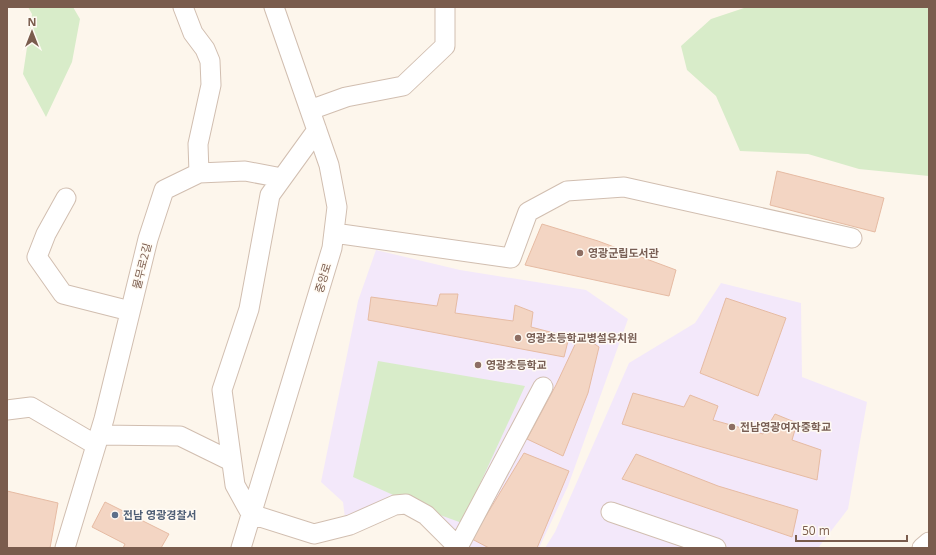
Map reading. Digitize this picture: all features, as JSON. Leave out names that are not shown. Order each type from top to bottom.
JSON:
[{"type":"street","points":[[183,7],[193,34],[205,49],[210,61],[211,85],[198,144],[199,173],[244,172],[282,178]]},
{"type":"street","name":"중앙로","points":[[241,548],[332,248],[337,207],[329,165],[274,7]]},
{"type":"street","points":[[310,110],[346,97],[403,86],[445,46],[445,7]]},
{"type":"street","points":[[317,130],[270,195],[249,309],[222,390],[235,485],[251,514],[314,534],[350,524],[395,505],[406,504],[426,515],[458,548],[542,387]]},
{"type":"street","name":"물무로2길","points":[[65,548],[97,440],[148,239],[164,190],[199,173]]},
{"type":"street","points":[[334,233],[511,258],[528,212],[567,191],[624,187],[852,238]]},
{"type":"street","points":[[66,198],[46,234],[37,257],[63,294],[130,311]]},
{"type":"street","points":[[7,410],[31,407],[97,440],[180,436],[231,461]]},
{"type":"street","points":[[611,512],[716,548]]},
{"type":"street","points":[[922,548],[929,542]]},
{"type":"shaded area","name":"영광초등학교","points":[[376,250],[460,270],[586,290],[628,319],[568,486],[539,548],[447,548],[408,508],[347,534],[343,502],[321,482],[358,301]]},
{"type":"shaded area","name":"전남영광여자중학교","points":[[721,283],[801,303],[802,377],[867,402],[848,509],[818,548],[545,548],[555,532],[629,363],[695,323]]},
{"type":"green space","points":[[28,7],[73,7],[80,19],[72,62],[46,117],[23,74],[32,14]]},
{"type":"green space","points":[[747,7],[929,7],[929,176],[859,169],[808,154],[740,151],[716,96],[687,70],[681,46],[711,19]]},
{"type":"green space","points":[[378,361],[525,386],[462,523],[429,511],[353,477]]},
{"type":"building","points":[[777,171],[884,198],[875,232],[770,205]]},
{"type":"building","name":"영광군립도서관","points":[[542,224],[598,241],[676,270],[669,296],[525,265]]},
{"type":"building","points":[[440,294],[458,294],[455,313],[513,321],[515,305],[533,312],[531,327],[569,337],[564,357],[368,320],[371,297],[437,306]]},
{"type":"building","points":[[726,298],[786,318],[758,396],[700,373]]},
{"type":"building","points":[[580,334],[599,347],[588,393],[563,456],[527,439],[556,385]]},
{"type":"building","points":[[633,393],[684,407],[690,395],[718,406],[713,420],[763,434],[775,414],[797,423],[792,440],[821,450],[817,480],[622,424]]},
{"type":"building","points":[[524,453],[569,471],[537,548],[489,548],[472,539]]},
{"type":"building","points":[[636,454],[718,486],[798,510],[792,537],[622,479]]},
{"type":"building","points":[[7,491],[58,503],[50,548],[7,548]]},
{"type":"building","name":"전남 영광경찰서","points":[[105,502],[169,534],[161,548],[123,548],[125,544],[92,527]]},
{"type":"place","name":"영광군립도서관","points":[[580,253]]},
{"type":"place","name":"영광초등학교병설유치원","points":[[518,338]]},
{"type":"place","name":"영광초등학교","points":[[478,365]]},
{"type":"place","name":"전남영광여자중학교","points":[[732,427]]},
{"type":"place","name":"전남 영광경찰서","points":[[115,515]]}]
